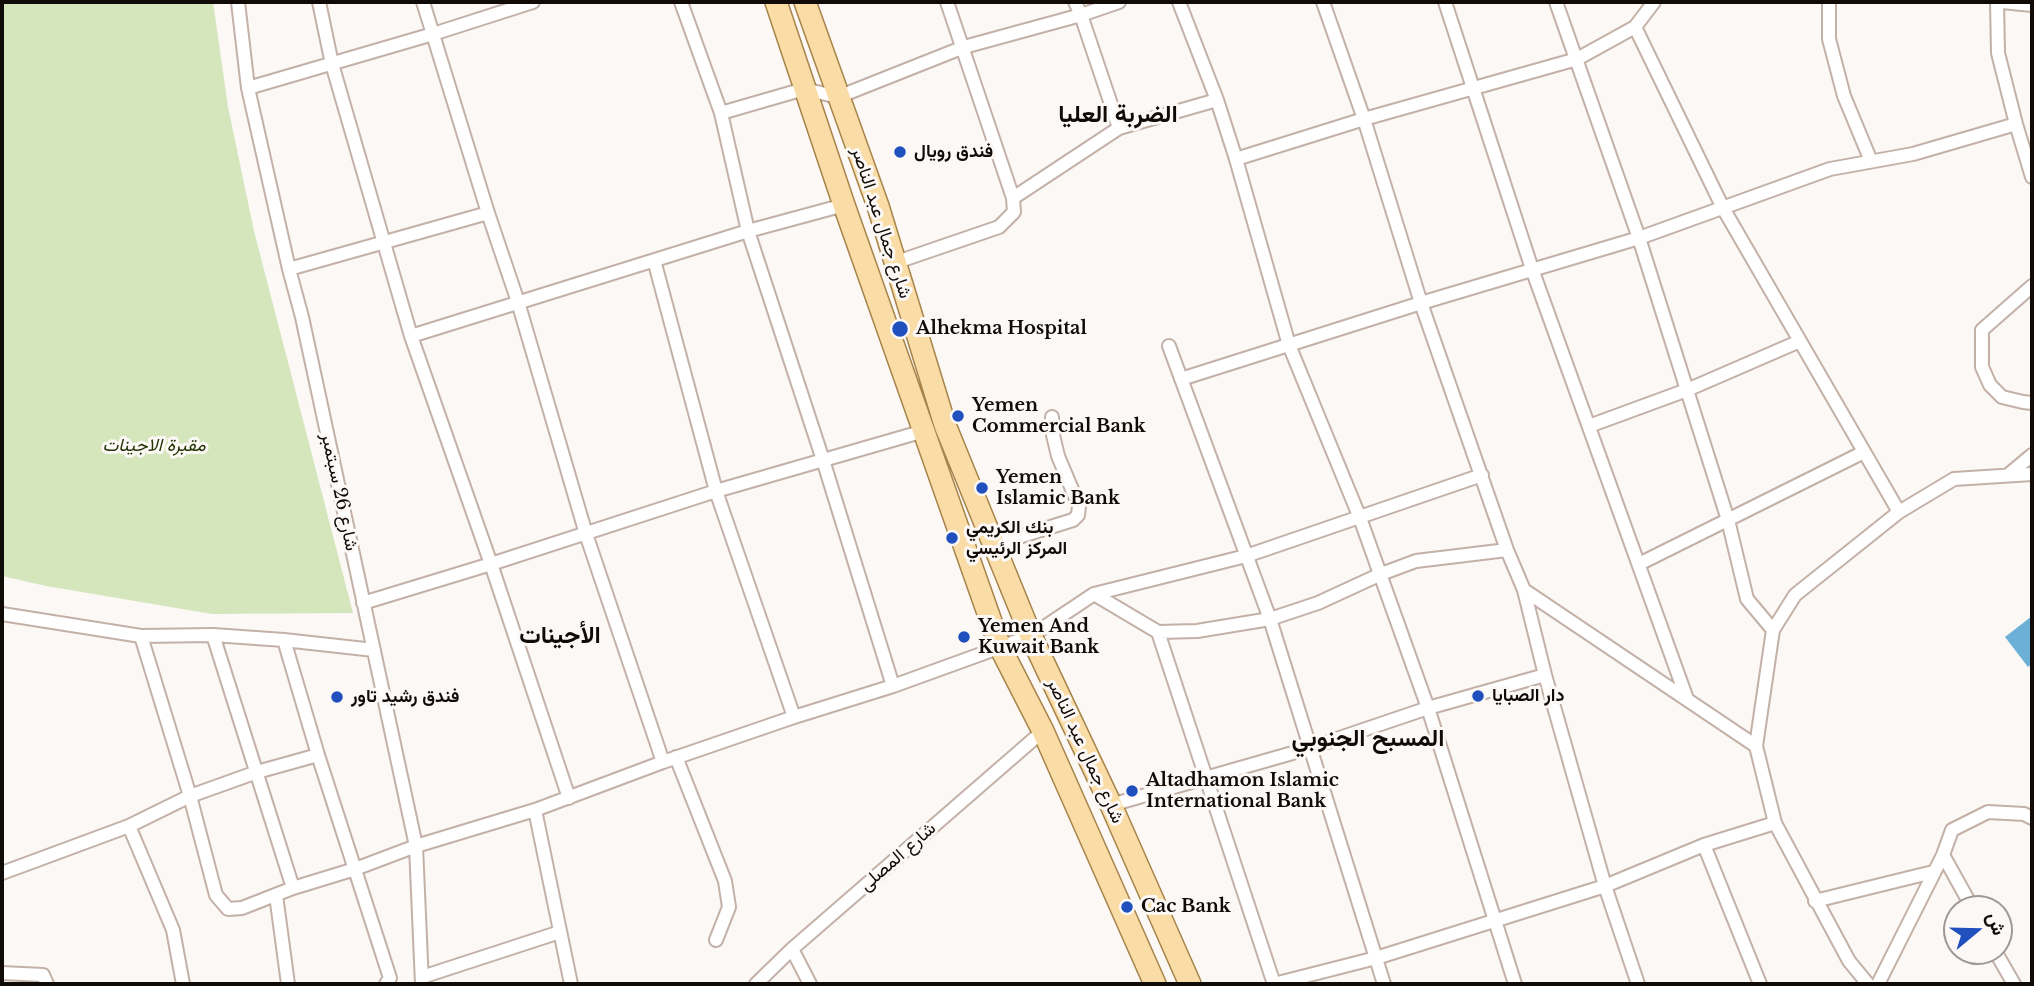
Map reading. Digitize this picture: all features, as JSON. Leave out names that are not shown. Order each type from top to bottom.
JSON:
[{"type":"main road","name":"شارع جمال عبد الناصر","points":[[776,2],[844,205],[1000,647],[1043,731],[1155,984]]},
{"type":"main road","name":"شارع جمال عبد الناصر","points":[[805,2],[878,206],[945,425],[1031,636],[1111,805],[1189,984]]},
{"type":"street","name":"شارع 26 سبتمبر","points":[[238,2],[248,88],[302,317],[416,846],[422,981]]},
{"type":"street","points":[[319,2],[332,64],[411,336],[569,798]]},
{"type":"street","points":[[423,2],[488,213],[519,303],[586,534],[669,759],[725,881],[729,907],[716,940]]},
{"type":"street","points":[[248,88],[533,2]]},
{"type":"street","points":[[681,2],[721,113],[748,231],[893,686]]},
{"type":"street","points":[[894,262],[999,226],[1014,212],[1013,198],[947,2]]},
{"type":"street","points":[[1075,2],[1119,128]]},
{"type":"street","points":[[721,113],[804,89],[838,97],[964,47],[1119,2]]},
{"type":"street","points":[[1179,2],[1217,100],[1236,159],[1289,345],[1360,518],[1428,708],[1515,984]]},
{"type":"street","points":[[1323,2],[1364,119],[1421,303],[1507,550],[1524,590],[1545,675],[1605,886],[1638,984]]},
{"type":"street","points":[[1446,2],[1532,269],[1687,700]]},
{"type":"street","points":[[1556,2],[1639,238],[1728,520],[1747,599],[1773,630]]},
{"type":"street","points":[[1236,159],[1364,119],[1577,59],[1635,27],[1654,2]]},
{"type":"street","points":[[1829,2],[1829,39],[1835,62],[1844,96],[1871,161]]},
{"type":"street","points":[[2032,5],[2000,2],[1998,52],[2032,177]]},
{"type":"street","points":[[1635,27],[1723,208],[1899,512]]},
{"type":"street","points":[[1013,198],[1119,128],[1217,100]]},
{"type":"street","points":[[1181,379],[1639,238],[1830,169],[1913,154],[2016,124]]},
{"type":"street","points":[[411,336],[748,231],[844,205]]},
{"type":"street","points":[[289,269],[488,213]]},
{"type":"street","points":[[654,260],[716,491],[794,717]]},
{"type":"street","points":[[2032,286],[1982,330],[1982,367],[1990,385],[2002,397],[2032,403]]},
{"type":"street","points":[[1589,426],[1687,390],[1800,341]]},
{"type":"street","points":[[1169,346],[1270,619],[1384,984]]},
{"type":"street","points":[[993,545],[1073,520],[1078,515],[1079,506],[1058,456],[1052,417]]},
{"type":"street","points":[[363,603],[716,491],[923,431]]},
{"type":"street","points":[[1639,564],[1864,452]]},
{"type":"street","points":[[2008,475],[2032,454]]},
{"type":"street","points":[[141,636],[190,796],[216,895],[228,909],[242,908],[416,846],[535,810],[669,759],[893,686],[1031,636],[1094,594],[1246,556],[1482,474]]},
{"type":"street","points":[[1868,984],[1849,961],[1775,823],[1756,746],[1773,630],[1795,595],[1899,512],[1954,479],[2032,474]]},
{"type":"street","points":[[1094,594],[1158,632],[1196,631],[1270,619],[1318,603],[1416,561],[1507,550]]},
{"type":"street","points":[[1524,590],[1756,746]]},
{"type":"street","points":[[2,614],[141,636],[213,635],[374,650]]},
{"type":"street","points":[[1158,632],[1274,984],[1376,958],[1605,886],[1704,845],[1775,823]]},
{"type":"street","points":[[213,635],[293,888]]},
{"type":"street","points":[[284,640],[390,978],[387,984]]},
{"type":"street","points":[[1111,805],[1310,748],[1428,708],[1545,675]]},
{"type":"street","name":"شارع المصلى","points":[[756,984],[792,949],[1043,731]]},
{"type":"street","points":[[2,873],[130,826],[190,796],[257,772],[318,755]]},
{"type":"street","points":[[535,810],[571,984]]},
{"type":"street","points":[[1878,984],[1943,855],[1952,830],[1987,812],[2024,814],[2032,818]]},
{"type":"street","points":[[130,826],[173,930],[183,984],[176,984]]},
{"type":"street","points":[[1704,845],[1760,984]]},
{"type":"street","points":[[1943,855],[1965,895]]},
{"type":"street","points":[[1815,901],[1933,872]]},
{"type":"street","points":[[276,895],[288,984]]},
{"type":"street","points":[[422,981],[560,932]]},
{"type":"street","points":[[792,949],[810,984]]},
{"type":"street","points":[[2003,965],[2014,984]]},
{"type":"street","points":[[2,973],[43,975],[47,984]]},
{"type":"green space","name":"مقبرة الاجينات","points":[[2,2],[213,2],[228,107],[254,231],[353,613],[212,614],[2,576]]},
{"type":"water","points":[[2032,616],[2032,664],[2028,667],[2005,637]]},
{"type":"place","name":"فندق رويال","points":[[900,152]]},
{"type":"place","name":"Alhekma Hospital","points":[[900,329]]},
{"type":"place","name":"Yemen Commercial Bank","points":[[958,416]]},
{"type":"place","name":"Yemen Islamic Bank","points":[[982,488]]},
{"type":"place","name":"بنك الكريمي المركز الرئيسي","points":[[952,538]]},
{"type":"place","name":"Yemen And Kuwait Bank","points":[[964,637]]},
{"type":"place","name":"دار الصبايا","points":[[1478,696]]},
{"type":"place","name":"فندق رشيد تاور","points":[[337,697]]},
{"type":"place","name":"Altadhamon Islamic International Bank","points":[[1132,791]]},
{"type":"place","name":"Cac Bank","points":[[1127,907]]},
{"type":"district","name":"الضربة العليا","points":[[1118,115]]},
{"type":"district","name":"الأجينات","points":[[560,636]]},
{"type":"district","name":"المسبح الجنوبي","points":[[1368,739]]}]
